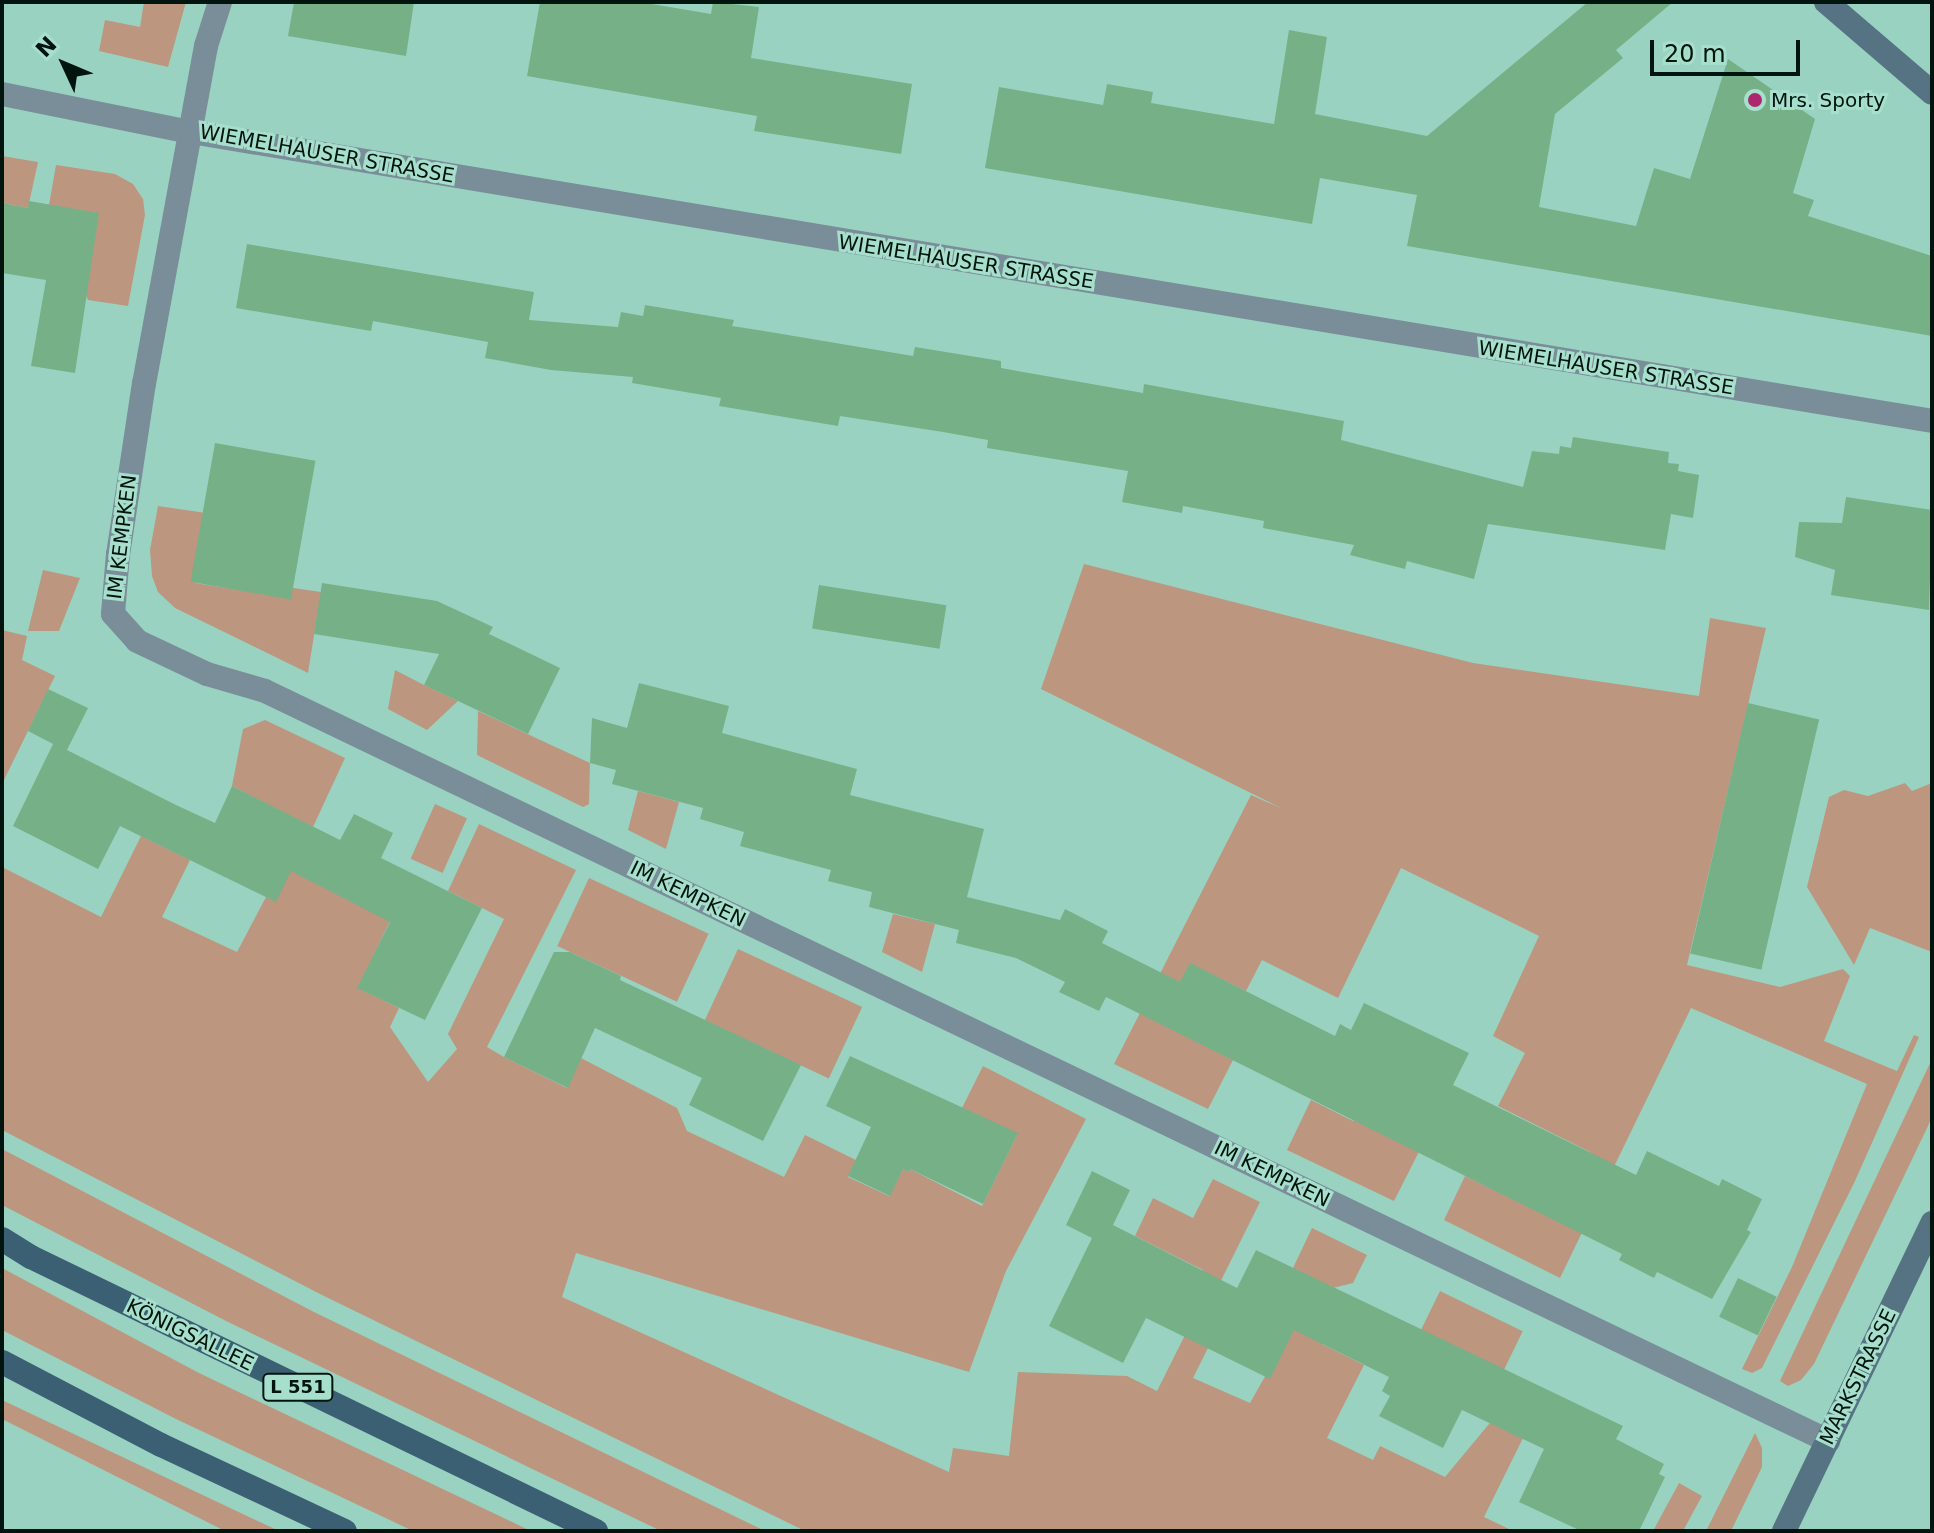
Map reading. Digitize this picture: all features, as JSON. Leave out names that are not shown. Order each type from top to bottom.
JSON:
[{"type":"main road","points":[[1826,2],[1932,93]]},
{"type":"main road","name":"MARKSTRASSE","points":[[1784,1531],[1932,1223]]},
{"type":"main road","name":"KÖNIGSALLEE","points":[[2,1239],[31,1257],[596,1531]]},
{"type":"main road","points":[[2,1362],[161,1445],[345,1531]]},
{"type":"street","name":"IM KEMPKEN","points":[[220,2],[206,46],[144,383],[118,554],[113,614],[137,641],[207,674],[265,691],[1828,1441]]},
{"type":"street","name":"WIEMELHAUSER STRASSE","points":[[2,94],[191,132],[1932,421]]},
{"type":"shaded area","points":[[144,2],[186,2],[168,67],[99,51],[105,20],[140,27]]},
{"type":"shaded area","points":[[2,156],[38,162],[28,208],[2,203]]},
{"type":"shaded area","points":[[56,165],[115,174],[133,184],[143,199],[145,215],[128,306],[88,300],[49,205]]},
{"type":"shaded area","points":[[158,506],[206,513],[195,583],[251,592],[253,582],[321,592],[308,673],[175,608],[158,592],[152,576],[150,550]]},
{"type":"shaded area","points":[[1084,564],[1473,663],[1699,696],[1710,618],[1766,628],[1687,965],[1780,987],[1843,969],[1850,976],[1824,1041],[1897,1071],[1914,1035],[1919,1037],[1855,1181],[1762,1368],[1752,1373],[1742,1369],[1792,1267],[1867,1084],[1691,1008],[1560,1278],[1444,1220],[1465,1176],[1557,1221],[1590,1152],[1498,1106],[1525,1053],[1493,1036],[1539,936],[1401,868],[1338,998],[1262,960],[1246,991],[1190,964],[1160,1023],[1233,1060],[1208,1109],[1114,1064],[1251,795],[1283,809],[1041,689]]},
{"type":"shaded area","points":[[43,570],[80,578],[59,631],[28,631]]},
{"type":"shaded area","points":[[2,630],[27,636],[22,660],[55,676],[2,784]]},
{"type":"shaded area","points":[[395,670],[458,701],[427,730],[388,709]]},
{"type":"shaded area","points":[[478,711],[590,763],[589,804],[583,807],[477,755]]},
{"type":"shaded area","points":[[265,720],[345,758],[313,827],[232,786],[243,729]]},
{"type":"shaded area","points":[[1905,783],[1912,791],[1932,783],[1932,952],[1870,928],[1854,965],[1807,887],[1829,797],[1844,790],[1868,796]]},
{"type":"shaded area","points":[[638,791],[679,802],[666,849],[628,830]]},
{"type":"shaded area","points":[[435,804],[467,818],[443,873],[411,859]]},
{"type":"shaded area","points":[[479,824],[576,870],[487,1047],[567,1088],[581,1058],[677,1108],[687,1131],[784,1177],[805,1135],[856,1160],[848,1177],[889,1196],[903,1169],[908,1172],[910,1169],[982,1206],[1017,1135],[961,1110],[983,1066],[1086,1119],[1006,1271],[969,1372],[576,1253],[562,1297],[949,1472],[953,1448],[1009,1456],[1018,1372],[1127,1376],[1157,1391],[1190,1325],[1178,1319],[1203,1270],[1135,1236],[1153,1198],[1193,1218],[1213,1179],[1260,1202],[1192,1339],[1208,1348],[1193,1378],[1250,1403],[1313,1291],[1341,1305],[1322,1344],[1364,1365],[1327,1438],[1373,1460],[1380,1446],[1445,1477],[1494,1418],[1526,1432],[1484,1517],[1513,1531],[805,1531],[322,1295],[2,1130],[2,867],[101,917],[141,836],[190,860],[162,917],[237,952],[266,897],[275,901],[305,842],[390,921],[358,988],[399,1008],[390,1027],[428,1082],[457,1049],[448,1034],[504,919],[448,891]]},
{"type":"shaded area","points":[[589,878],[709,934],[677,1002],[557,946]]},
{"type":"shaded area","points":[[893,914],[935,924],[922,972],[882,952]]},
{"type":"shaded area","points":[[738,949],[862,1007],[829,1078],[705,1021]]},
{"type":"shaded area","points":[[1932,1059],[1932,1116],[1928,1126],[1814,1364],[1801,1380],[1788,1386],[1780,1381]]},
{"type":"shaded area","points":[[1311,1100],[1353,1121],[1355,1117],[1434,1122],[1394,1201],[1287,1150]]},
{"type":"shaded area","points":[[2,1149],[314,1312],[765,1531],[661,1531],[226,1321],[2,1205]]},
{"type":"shaded area","points":[[1312,1228],[1367,1255],[1353,1283],[1333,1288],[1293,1268]]},
{"type":"shaded area","points":[[2,1268],[199,1373],[531,1531],[413,1531],[176,1419],[2,1330]]},
{"type":"shaded area","points":[[1440,1291],[1523,1331],[1503,1371],[1421,1331]]},
{"type":"shaded area","points":[[2,1400],[279,1531],[225,1531],[2,1419]]},
{"type":"shaded area","points":[[1755,1433],[1762,1448],[1762,1467],[1731,1531],[1706,1531]]},
{"type":"shaded area","points":[[1679,1483],[1702,1496],[1683,1531],[1653,1531]]},
{"type":"building","points":[[294,2],[414,2],[406,56],[288,36]]},
{"type":"building","points":[[540,2],[640,2],[711,14],[713,2],[759,7],[751,58],[912,84],[901,154],[754,131],[757,116],[527,76]]},
{"type":"building","points":[[1588,2],[1673,2],[1616,50],[1623,58],[1555,114],[1539,207],[1636,226],[1654,168],[1690,179],[1728,59],[1815,119],[1793,193],[1814,200],[1808,216],[1932,256],[1932,336],[1407,246],[1417,195],[1320,178],[1312,224],[985,168],[999,87],[1103,105],[1107,84],[1153,92],[1151,103],[1274,124],[1289,30],[1327,37],[1315,114],[1427,136]]},
{"type":"building","points":[[29,201],[99,213],[75,373],[31,366],[46,280],[2,273],[2,203],[28,208]]},
{"type":"building","points":[[247,244],[534,292],[529,320],[618,327],[621,312],[643,316],[645,305],[734,320],[732,326],[913,356],[915,347],[1001,361],[1001,368],[1143,393],[1144,384],[1344,421],[1341,440],[1523,487],[1532,451],[1559,454],[1560,446],[1571,448],[1573,437],[1669,452],[1668,463],[1679,464],[1678,471],[1699,475],[1693,518],[1671,514],[1665,550],[1488,524],[1474,579],[1407,561],[1405,569],[1350,555],[1354,545],[1263,528],[1264,521],[1183,506],[1182,513],[1122,502],[1128,471],[987,448],[988,440],[943,432],[840,416],[838,426],[719,406],[721,398],[632,383],[633,377],[551,370],[485,358],[488,342],[373,321],[371,331],[236,308]]},
{"type":"building","points":[[215,443],[315,461],[291,600],[191,582]]},
{"type":"building","points":[[1846,497],[1932,510],[1929,610],[1831,595],[1835,570],[1795,557],[1799,522],[1842,523]]},
{"type":"building","points":[[322,583],[437,601],[493,627],[489,634],[560,668],[528,734],[424,685],[439,654],[314,634]]},
{"type":"building","points":[[819,585],[946,605],[940,649],[812,628]]},
{"type":"building","points":[[639,683],[729,706],[722,733],[857,769],[850,795],[984,829],[967,897],[1060,920],[1065,909],[1108,931],[1102,943],[1180,982],[1190,963],[1335,1036],[1340,1024],[1351,1030],[1364,1003],[1469,1053],[1453,1085],[1636,1175],[1647,1151],[1719,1186],[1722,1179],[1762,1199],[1747,1230],[1751,1232],[1712,1299],[1657,1272],[1654,1278],[1619,1260],[1622,1254],[1106,997],[1099,1011],[1059,992],[1065,982],[1016,958],[956,943],[959,930],[869,907],[872,892],[828,881],[831,870],[740,846],[744,832],[700,819],[703,808],[612,784],[616,770],[590,763],[592,718],[627,728]]},
{"type":"building","points":[[48,689],[88,708],[67,750],[215,823],[232,786],[340,840],[354,814],[393,833],[381,858],[482,908],[425,1020],[357,988],[390,922],[291,871],[276,902],[120,826],[98,869],[13,826],[53,744],[28,731]]},
{"type":"building","points":[[1748,703],[1819,719],[1761,970],[1690,953]]},
{"type":"building","points":[[554,952],[570,952],[621,976],[620,980],[801,1065],[763,1141],[689,1105],[702,1078],[595,1028],[568,1088],[504,1057]]},
{"type":"building","points":[[850,1056],[1018,1133],[983,1204],[910,1169],[908,1172],[903,1169],[890,1196],[848,1176],[871,1127],[826,1106]]},
{"type":"building","points":[[1092,1171],[1130,1190],[1113,1225],[1237,1288],[1256,1250],[1623,1426],[1616,1439],[1664,1464],[1659,1474],[1665,1477],[1639,1531],[1581,1531],[1519,1502],[1544,1449],[1462,1410],[1443,1448],[1379,1416],[1390,1396],[1382,1391],[1389,1377],[1294,1330],[1270,1379],[1146,1318],[1123,1363],[1049,1326],[1092,1238],[1066,1225]]},
{"type":"building","points":[[1738,1278],[1777,1297],[1758,1335],[1719,1317]]},
{"type":"place","name":"Mrs. Sporty","points":[[1755,100]]}]
